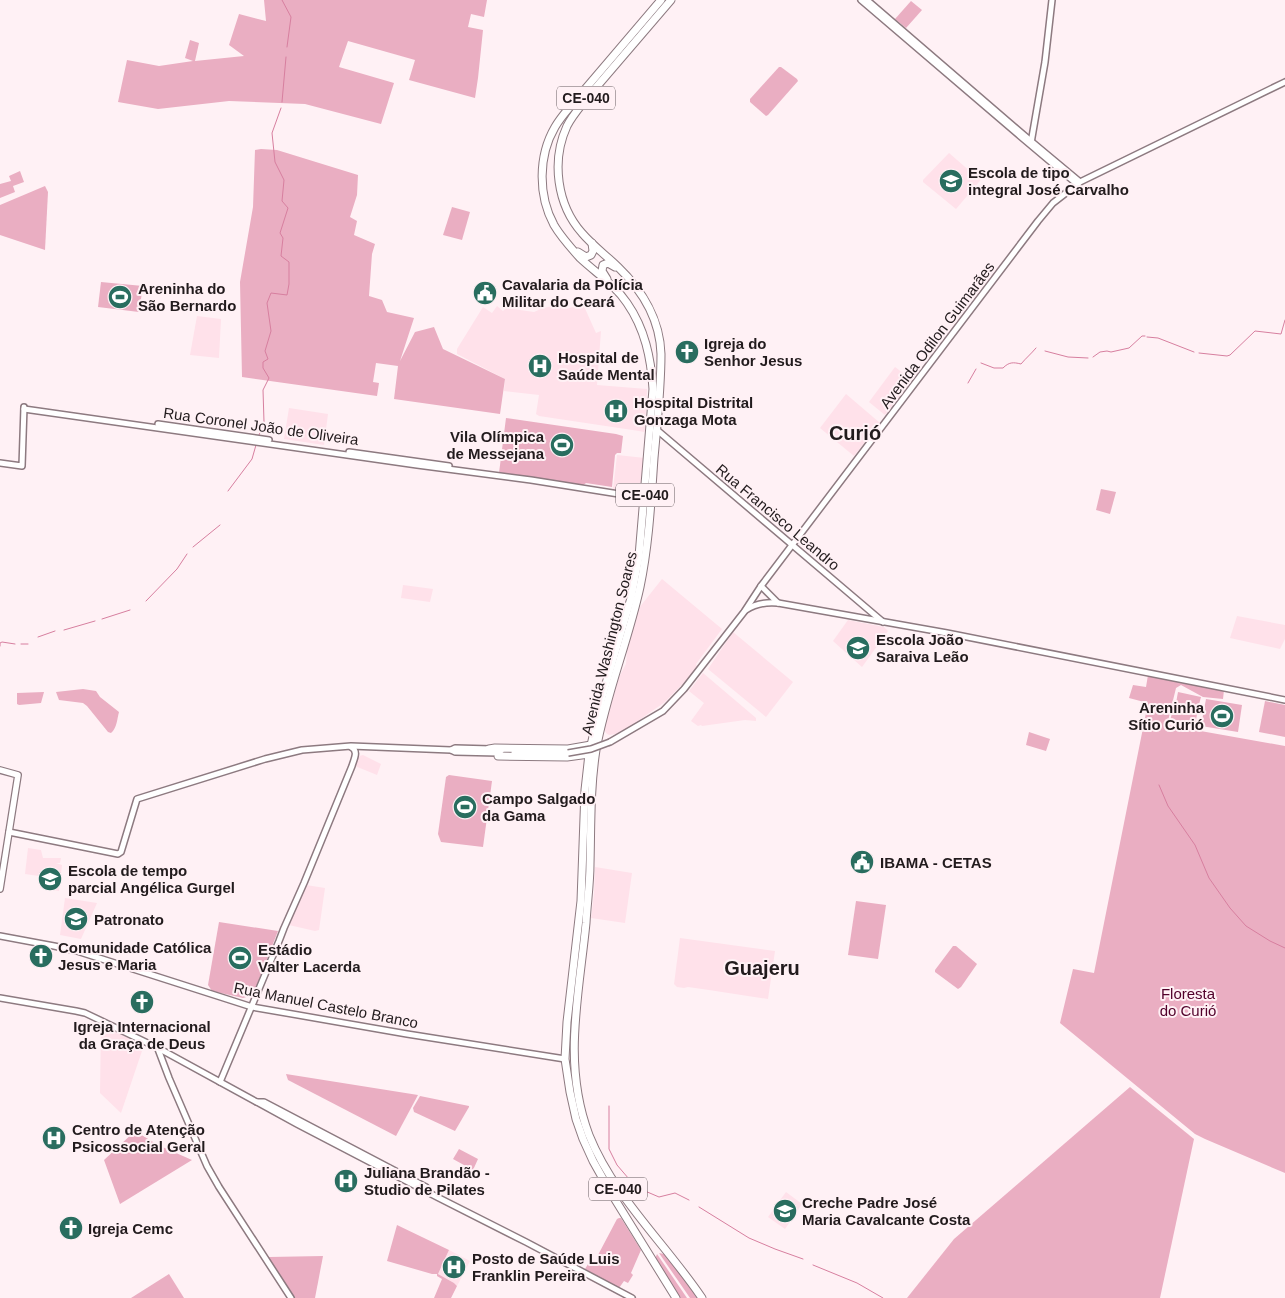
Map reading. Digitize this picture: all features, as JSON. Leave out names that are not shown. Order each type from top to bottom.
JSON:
[{"type":"highway","name":"Avenida Washington Soares","points":[[661,0],[568,108],[555,127],[547,147],[542,179],[545,200],[555,227],[573,250],[616,290],[627,303],[639,323],[651,363],[652,389],[640,549],[634,584],[602,697],[589,754],[585,790],[582,895],[567,1022],[565,1059],[576,1119],[589,1152],[674,1298]]},
{"type":"highway","name":"Avenida Washington Soares","points":[[671,0],[586,98],[570,122],[561,143],[558,158],[561,192],[573,221],[582,233],[620,268],[635,286],[652,313],[661,346],[657,430],[646,561],[635,609],[600,731],[595,760],[592,791],[589,894],[575,1012],[573,1060],[581,1109],[589,1134],[607,1172],[702,1298]]},
{"type":"highway","points":[[573,250],[589,256],[593,253],[592,243]]},
{"type":"highway","points":[[616,290],[603,274],[602,268],[603,265],[608,263],[620,268]]},
{"type":"highway","points":[[489,749],[568,749],[591,744]]},
{"type":"highway","points":[[500,753],[567,757],[589,754]]},
{"type":"main road","points":[[0,770],[18,775],[0,889]]},
{"type":"street","points":[[861,0],[896,27],[1079,183]]},
{"type":"street","points":[[867,0],[896,27]]},
{"type":"street","points":[[1029,141],[1028,130],[1034,124],[1045,62],[1052,0]]},
{"type":"street","name":"Avenida Odilon Guimarães","points":[[500,753],[568,753],[591,749],[610,742],[669,706],[744,612],[761,586],[1053,204],[1079,183],[1285,82]]},
{"type":"street","name":"Rua Coronel João de Oliveira","points":[[0,463],[22,466],[24,408],[92,414],[487,472],[494,475],[644,498]]},
{"type":"street","name":"Rua Francisco Leandro","points":[[657,430],[884,622]]},
{"type":"street","points":[[761,586],[778,603]]},
{"type":"street","points":[[744,612],[754,606],[778,603],[947,633],[1285,700]]},
{"type":"street","points":[[867,619],[874,618],[872,612]]},
{"type":"street","points":[[9,832],[118,854],[137,799],[293,751],[351,746],[500,753]]},
{"type":"street","points":[[351,746],[355,750],[356,756]]},
{"type":"street","points":[[220,1082],[356,756],[364,750],[374,748]]},
{"type":"street","points":[[451,750],[455,748],[497,749],[500,753]]},
{"type":"street","name":"Rua Manuel Castelo Branco","points":[[0,936],[77,951],[252,1007],[565,1059]]},
{"type":"street","points":[[0,998],[76,1011],[158,1048],[257,1102],[264,1102],[411,1179],[426,1187],[427,1192],[533,1245],[632,1298]]},
{"type":"street","points":[[158,1048],[205,1162],[219,1187],[291,1298]]},
{"type":"shaded area","name":"Escola de tipo integral José Carvalho","points":[[949,153],[972,173],[976,170],[984,176],[956,209],[923,182]]},
{"type":"shaded area","name":"Hospital de Saúde Mental","points":[[564,304],[566,309],[583,304],[596,333],[601,331],[597,385],[647,389],[644,432],[539,416],[536,414],[539,395],[504,391],[505,379],[457,354],[457,349],[483,307],[492,313],[497,306],[503,311],[506,308],[534,312],[543,308]]},
{"type":"shaded area","points":[[197,316],[221,319],[219,358],[190,355]]},
{"type":"shaded area","points":[[895,367],[912,380],[885,415],[869,402]]},
{"type":"shaded area","points":[[846,394],[880,423],[854,456],[820,428]]},
{"type":"shaded area","points":[[289,408],[328,414],[324,445],[284,439]]},
{"type":"shaded area","points":[[617,455],[645,458],[641,493],[613,489]]},
{"type":"shaded area","points":[[662,579],[722,629],[696,664],[696,670],[665,702],[632,725],[616,734],[609,735],[604,729],[619,677],[626,664],[627,649],[639,608]]},
{"type":"shaded area","points":[[403,585],[433,589],[430,602],[401,598]]},
{"type":"shaded area","points":[[1237,616],[1285,625],[1285,639],[1280,649],[1230,638]]},
{"type":"shaded area","name":"Escola João Saraiva Leão","points":[[848,620],[884,627],[888,631],[862,667],[833,641]]},
{"type":"shaded area","points":[[733,632],[793,682],[766,717],[708,669]]},
{"type":"shaded area","points":[[703,673],[756,718],[756,721],[745,720],[698,726],[691,721],[704,703],[689,691]]},
{"type":"shaded area","points":[[363,755],[381,764],[377,775],[355,766],[359,756]]},
{"type":"shaded area","points":[[28,848],[41,850],[43,858],[61,858],[60,863],[56,863],[62,865],[59,891],[40,888],[39,876],[25,874]]},
{"type":"shaded area","points":[[595,867],[632,873],[625,923],[591,918]]},
{"type":"shaded area","points":[[306,885],[325,888],[319,930],[315,931],[289,925]]},
{"type":"shaded area","name":"Patronato","points":[[65,898],[97,903],[81,939],[60,935]]},
{"type":"shaded area","points":[[680,938],[775,951],[768,999],[677,987],[674,984]]},
{"type":"shaded area","points":[[101,1025],[144,1045],[121,1113],[100,1093]]},
{"type":"shaded area","name":"Creche Padre José Maria Cavalcante Costa","points":[[786,1192],[802,1204],[785,1229],[768,1217]]},
{"type":"shaded area","name":"Posto de Saúde Luis Franklin Pereira","points":[[449,1250],[470,1261],[457,1286],[438,1274]]},
{"type":"green space","points":[[264,0],[487,0],[484,17],[471,14],[468,27],[483,30],[475,98],[409,80],[415,60],[348,41],[339,67],[394,83],[381,124],[305,104],[229,101],[158,109],[118,102],[127,60],[159,66],[193,61],[185,58],[190,40],[199,43],[195,61],[244,56],[229,45],[239,14],[266,21]]},
{"type":"green space","points":[[911,1],[922,10],[906,28],[895,19]]},
{"type":"green space","points":[[779,67],[798,81],[766,116],[750,102],[750,99]]},
{"type":"green space","points":[[255,150],[277,150],[358,175],[357,195],[350,217],[357,221],[354,235],[375,244],[372,254],[369,296],[382,300],[387,312],[414,318],[400,361],[415,332],[434,327],[443,349],[505,379],[500,414],[394,399],[398,366],[376,363],[373,382],[379,383],[377,396],[242,377],[240,282],[253,207]]},
{"type":"green space","points":[[20,171],[24,182],[13,186],[15,192],[0,198],[0,184],[11,181],[9,176]]},
{"type":"green space","points":[[45,186],[48,192],[45,250],[0,235],[0,205]]},
{"type":"green space","points":[[452,207],[470,212],[462,240],[443,235]]},
{"type":"green space","name":"Areninha do São Bernardo","points":[[101,282],[143,286],[139,312],[98,307]]},
{"type":"green space","name":"Vila Olímpica de Messejana","points":[[506,418],[623,436],[621,453],[615,455],[612,487],[586,483],[582,486],[499,473]]},
{"type":"green space","points":[[1101,489],[1116,492],[1110,514],[1096,510]]},
{"type":"green space","name":"Floresta do Curió","points":[[1148,675],[1224,690],[1223,699],[1203,697],[1181,685],[1176,688],[1167,725],[1285,746],[1285,1173],[1195,1134],[1060,1023],[1073,969],[1094,973],[1148,703],[1129,698],[1133,685],[1146,687]]},
{"type":"green space","points":[[83,689],[96,691],[100,697],[119,712],[116,726],[111,733],[108,732],[83,703],[59,700],[56,692]]},
{"type":"green space","points":[[44,692],[41,703],[17,704],[17,693]]},
{"type":"green space","points":[[1178,692],[1201,697],[1198,708],[1176,703]]},
{"type":"green space","name":"Areninha Sítio Curió","points":[[1206,699],[1242,705],[1238,732],[1201,726]]},
{"type":"green space","points":[[1265,701],[1285,705],[1285,737],[1259,732]]},
{"type":"green space","points":[[1173,709],[1197,714],[1195,726],[1170,721]]},
{"type":"green space","points":[[1029,732],[1050,739],[1046,751],[1026,745]]},
{"type":"green space","name":"Campo Salgado da Gama","points":[[449,775],[492,781],[483,847],[441,842],[438,834],[446,777]]},
{"type":"green space","points":[[856,901],[886,905],[878,959],[848,955]]},
{"type":"green space","name":"Estádio Valter Lacerda","points":[[219,922],[278,931],[255,990],[250,996],[243,998],[212,991],[208,985]]},
{"type":"green space","points":[[953,946],[956,946],[977,964],[958,989],[935,972]]},
{"type":"green space","points":[[286,1074],[418,1095],[396,1136],[288,1080]]},
{"type":"green space","points":[[1130,1087],[1194,1139],[1160,1298],[907,1298],[954,1239]]},
{"type":"green space","points":[[420,1096],[469,1107],[455,1131],[414,1112],[413,1108]]},
{"type":"green space","points":[[135,1131],[158,1145],[192,1160],[120,1204],[104,1160]]},
{"type":"green space","points":[[459,1149],[478,1159],[473,1170],[453,1159]]},
{"type":"green space","points":[[619,1218],[621,1218],[641,1250],[631,1273],[633,1275],[628,1283],[624,1281],[619,1288],[585,1269],[590,1261],[605,1266],[603,1259],[598,1255]]},
{"type":"green space","points":[[397,1225],[449,1250],[438,1274],[457,1286],[451,1298],[434,1298],[442,1279],[437,1274],[387,1261]]},
{"type":"green space","points":[[659,1253],[668,1257],[699,1298],[690,1298]]},
{"type":"green space","points":[[657,1254],[687,1298],[678,1298],[655,1259]]},
{"type":"green space","points":[[323,1256],[315,1298],[295,1298],[268,1258],[269,1257]]},
{"type":"green space","points":[[169,1274],[184,1298],[131,1298]]},
{"type":"waterway","points":[[282,0],[291,17],[287,47]]},
{"type":"waterway","points":[[282,102],[286,57]]},
{"type":"waterway","points":[[259,435],[264,422],[263,390],[269,378],[263,368],[263,362],[268,359],[265,351],[271,331],[267,303],[271,293],[287,295],[289,284],[289,262],[281,256],[283,238],[280,233],[288,208],[282,201],[284,180],[275,162],[272,133],[281,108]]},
{"type":"waterway","points":[[1199,353],[1230,355],[1255,331],[1281,334],[1285,320]]},
{"type":"waterway","points":[[1093,357],[1100,352],[1111,352],[1129,348],[1142,336],[1145,336]]},
{"type":"waterway","points":[[1147,337],[1158,338],[1194,352]]},
{"type":"waterway","points":[[981,363],[994,368],[1003,368],[1011,363],[1021,364],[1036,348]]},
{"type":"waterway","points":[[1045,351],[1068,357],[1088,358]]},
{"type":"waterway","points":[[968,383],[976,369]]},
{"type":"waterway","points":[[228,491],[252,459],[256,445]]},
{"type":"waterway","points":[[193,547],[220,525]]},
{"type":"waterway","points":[[146,601],[177,569],[187,554]]},
{"type":"waterway","points":[[102,619],[130,610]]},
{"type":"waterway","points":[[64,630],[95,621]]},
{"type":"waterway","points":[[38,637],[55,631]]},
{"type":"waterway","points":[[0,646],[2,642],[15,644]]},
{"type":"waterway","points":[[21,644],[28,644]]},
{"type":"waterway","points":[[1159,785],[1168,806],[1195,845],[1209,878],[1230,908],[1246,926],[1285,948]]},
{"type":"waterway","points":[[609,1106],[609,1149],[617,1165],[629,1179],[645,1191],[659,1197],[675,1193],[689,1200]]},
{"type":"waterway","points":[[699,1207],[749,1238],[803,1259]]},
{"type":"waterway","points":[[813,1265],[857,1283],[883,1298]]},
{"type":"place","name":"Escola de tipo integral José Carvalho","points":[[951,181]]},
{"type":"place","name":"Cavalaria da Polícia Militar do Ceará","points":[[485,293]]},
{"type":"place","name":"Areninha do São Bernardo","points":[[120,297]]},
{"type":"place","name":"Igreja do Senhor Jesus","points":[[687,352]]},
{"type":"place","name":"Hospital de Saúde Mental","points":[[540,366]]},
{"type":"place","name":"Hospital Distrital Gonzaga Mota","points":[[616,411]]},
{"type":"place","name":"Vila Olímpica de Messejana","points":[[562,445]]},
{"type":"place","name":"Escola João Saraiva Leão","points":[[858,648]]},
{"type":"place","name":"Areninha Sítio Curió","points":[[1222,716]]},
{"type":"place","name":"Campo Salgado da Gama","points":[[465,807]]},
{"type":"place","name":"IBAMA - CETAS","points":[[862,862]]},
{"type":"place","name":"Escola de tempo parcial Angélica Gurgel","points":[[50,879]]},
{"type":"place","name":"Patronato","points":[[76,919]]},
{"type":"place","name":"Comunidade Católica Jesus e Maria","points":[[41,956]]},
{"type":"place","name":"Estádio Valter Lacerda","points":[[240,958]]},
{"type":"place","name":"Igreja Internacional da Graça de Deus","points":[[142,1002]]},
{"type":"place","name":"Centro de Atenção Psicossocial Geral","points":[[54,1138]]},
{"type":"place","name":"Juliana Brandão - Studio de Pilates","points":[[346,1181]]},
{"type":"place","name":"Creche Padre José Maria Cavalcante Costa","points":[[785,1211]]},
{"type":"place","name":"Igreja Cemc","points":[[71,1228]]},
{"type":"place","name":"Posto de Saúde Luis Franklin Pereira","points":[[454,1267]]},
{"type":"district","name":"Curió","points":[[855,433]]},
{"type":"district","name":"Guajeru","points":[[762,968]]}]
